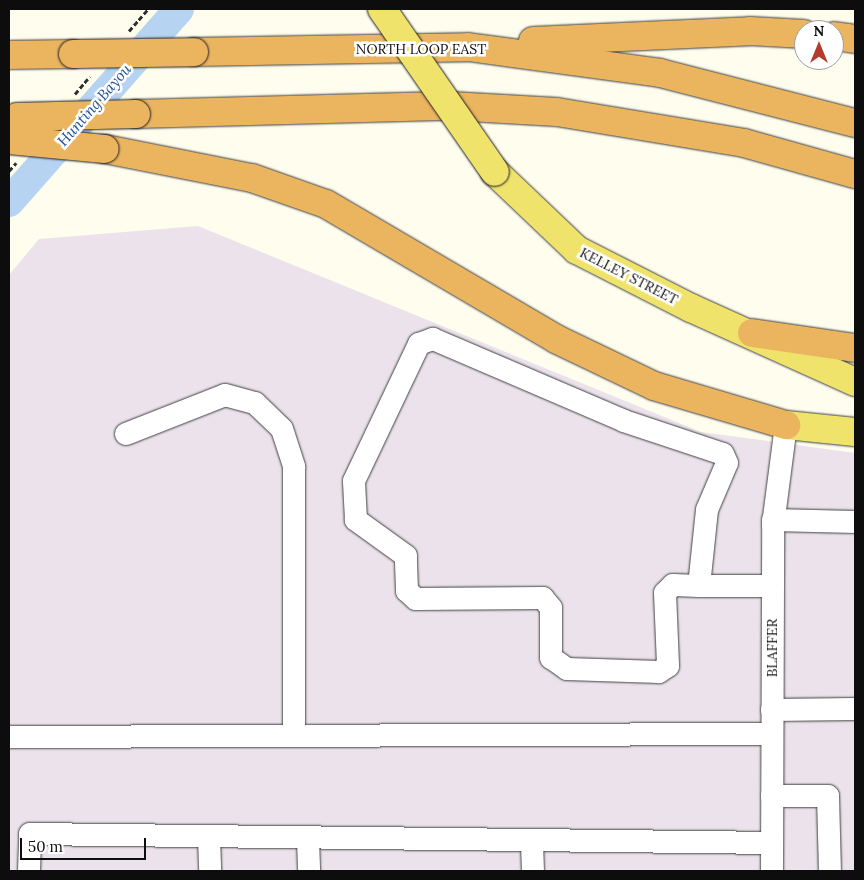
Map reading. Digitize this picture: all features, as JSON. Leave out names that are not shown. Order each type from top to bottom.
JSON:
[{"type":"highway","points":[[468,46],[741,32],[794,34]]},
{"type":"highway","name":"NORTH LOOP EAST","points":[[9,55],[468,46],[660,73],[855,123]]},
{"type":"highway","points":[[14,132],[136,114],[451,106],[557,112],[744,143],[855,174]]},
{"type":"highway","points":[[14,132],[252,178],[326,204],[556,339],[654,386],[786,425]]},
{"type":"highway","points":[[752,333],[855,348]]},
{"type":"main road","name":"KELLEY STREET","points":[[382,9],[496,172],[577,250],[691,308],[752,333],[855,382]]},
{"type":"main road","points":[[786,425],[855,432]]},
{"type":"street","points":[[699,586],[707,510],[727,463],[724,454],[624,421],[433,339],[419,344],[354,481],[356,520],[406,556],[407,590],[416,599],[543,598],[551,608],[551,658],[567,670],[658,672],[668,666],[665,593],[673,585],[699,586],[773,586]]},
{"type":"street","points":[[126,434],[225,395],[255,403],[282,429],[294,467],[294,736]]},
{"type":"street","name":"BLAFFER","points":[[772,871],[773,520],[786,425]]},
{"type":"street","points":[[773,520],[855,522]]},
{"type":"street","points":[[772,710],[855,709]]},
{"type":"street","points":[[9,737],[772,734]]},
{"type":"street","points":[[772,796],[828,796],[830,871]]},
{"type":"street","points":[[29,871],[30,834],[532,843],[772,843]]},
{"type":"street","points":[[209,837],[210,871]]},
{"type":"street","points":[[308,839],[309,871]]},
{"type":"street","points":[[532,843],[533,871]]},
{"type":"path","points":[[122,38],[148,9]]},
{"type":"path","points":[[72,97],[97,68]]},
{"type":"path","points":[[9,171],[14,132]]},
{"type":"shaded area","points":[[198,226],[701,432],[855,453],[855,871],[9,871],[9,275],[39,239]]},
{"type":"waterway","name":"Hunting Bayou","points":[[9,202],[179,9]]}]
